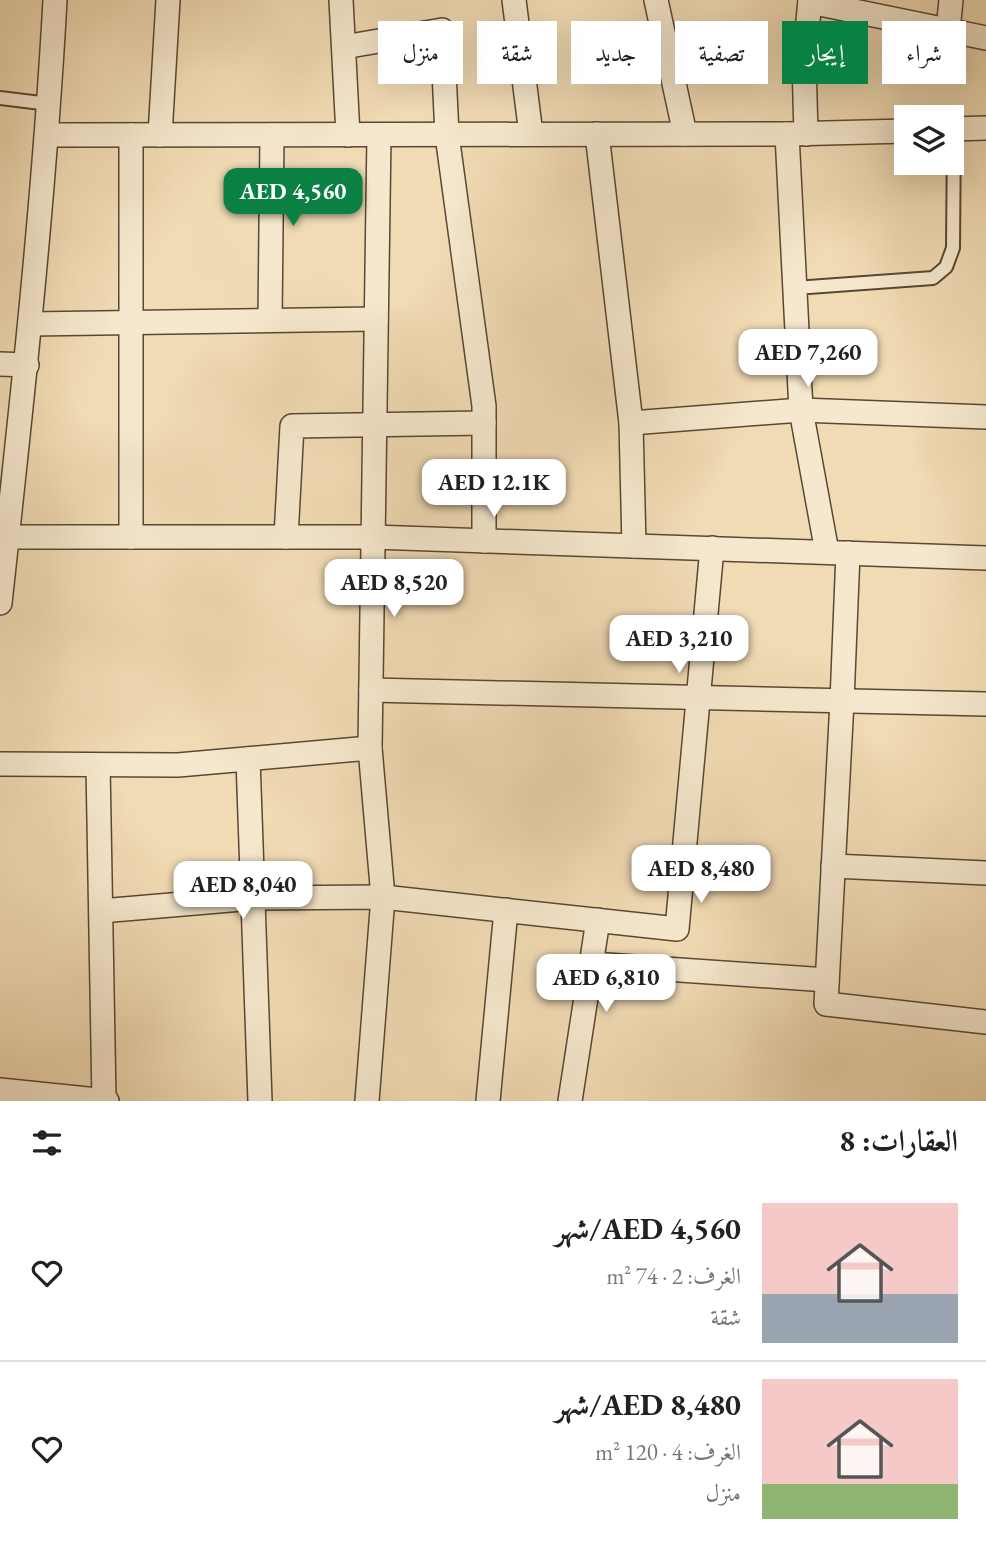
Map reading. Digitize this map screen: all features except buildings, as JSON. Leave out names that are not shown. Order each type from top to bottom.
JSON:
[{"type":"street","points":[[0,603],[4,537],[30,324],[47,135],[55,0]]},
{"type":"street","points":[[160,135],[168,0]]},
{"type":"street","points":[[341,0],[348,135]]},
{"type":"street","points":[[514,0],[531,134]]},
{"type":"street","points":[[656,0],[685,134]]},
{"type":"street","points":[[949,21],[951,0]]},
{"type":"street","points":[[905,21],[810,1],[797,134],[795,288],[800,410],[837,553],[842,701],[826,1004],[986,1022]]},
{"type":"street","points":[[344,47],[442,30],[447,135],[484,406],[484,541]]},
{"type":"street","points":[[966,34],[986,38]]},
{"type":"street","points":[[964,129],[986,128]]},
{"type":"street","points":[[47,135],[797,134],[894,131]]},
{"type":"street","points":[[597,134],[631,424],[634,546]]},
{"type":"street","points":[[131,135],[131,537]]},
{"type":"street","points":[[270,320],[272,135]]},
{"type":"street","points":[[368,1101],[383,897],[370,748],[379,135]]},
{"type":"street","points":[[30,324],[376,318]]},
{"type":"street","points":[[0,364],[26,365]]},
{"type":"street","points":[[631,424],[800,410],[986,417]]},
{"type":"street","points":[[286,537],[292,426],[484,423]]},
{"type":"street","points":[[4,537],[373,537],[986,558]]},
{"type":"street","points":[[101,911],[253,898],[383,897],[677,929],[712,548]]},
{"type":"street","points":[[371,690],[986,704]]},
{"type":"street","points":[[0,764],[178,765],[370,748]]},
{"type":"street","points":[[248,759],[260,1101]]},
{"type":"street","points":[[0,1090],[106,1101],[98,765]]},
{"type":"street","points":[[833,866],[986,873]]},
{"type":"street","points":[[488,1101],[506,910]]},
{"type":"street","points":[[570,1101],[598,920]]},
{"type":"street","points":[[592,964],[827,980]]},
{"type":"lane","points":[[0,98],[49,104]]},
{"type":"lane","points":[[795,288],[933,278],[946,267],[953,248],[953,175]]}]
